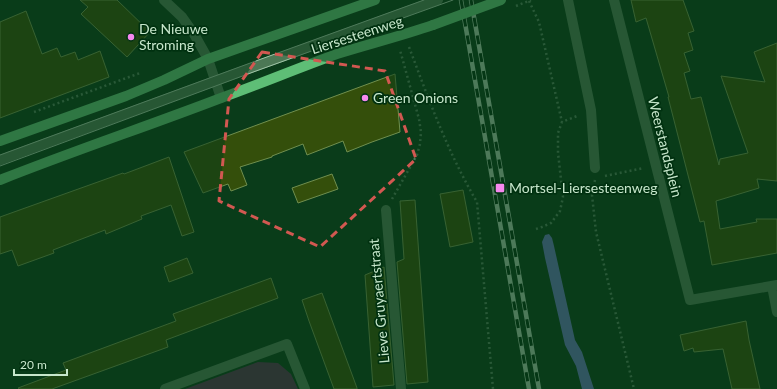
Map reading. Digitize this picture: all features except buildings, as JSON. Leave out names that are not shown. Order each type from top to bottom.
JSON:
[{"type":"main road","name":"Liersesteenweg","points":[[0,140],[126,96],[208,59],[375,0]]},
{"type":"main road","name":"Liersesteenweg","points":[[0,180],[61,156],[336,55],[372,43],[414,32],[501,0]]},
{"type":"street","points":[[164,0],[182,17],[194,34],[208,59],[221,98]]},
{"type":"street","points":[[568,0],[591,110],[595,173]]},
{"type":"street","name":"Weerstandsplein","points":[[614,0],[690,300],[774,286]]},
{"type":"street","points":[[0,160],[215,80],[433,2]]},
{"type":"street","name":"Lieve Gruyaertstraat","points":[[386,210],[401,389]]},
{"type":"street","points":[[774,286],[777,312]]},
{"type":"street","points":[[164,389],[287,344],[305,389]]},
{"type":"path","points":[[516,6],[530,0],[539,22],[562,122],[558,133],[558,153],[563,197],[560,211],[551,223],[536,229]]},
{"type":"path","points":[[409,44],[432,107],[463,179],[477,202],[493,389]]},
{"type":"path","points":[[386,210],[417,155],[421,132],[419,119],[399,47]]},
{"type":"path","points":[[29,114],[145,71]]},
{"type":"path","points":[[562,122],[591,110]]},
{"type":"path","points":[[634,389],[596,232],[592,195],[595,173],[656,166]]},
{"type":"highlighted area","points":[[262,52],[385,71],[416,159],[320,247],[219,201],[229,99]]},
{"type":"shaded area","points":[[258,362],[278,363],[291,374],[298,389],[185,389]]},
{"type":"water","points":[[549,234],[552,238],[554,246],[575,340],[582,352],[594,389],[582,389],[576,366],[565,345],[542,242],[545,235]]},
{"type":"tram line","points":[[0,155],[424,0]]},
{"type":"tram line","points":[[0,166],[453,0]]},
{"type":"railway","points":[[461,0],[529,389]]},
{"type":"railway","points":[[471,0],[539,389]]},
{"type":"place","name":"De Nieuwe Stroming","points":[[131,37]]},
{"type":"place","name":"Green Onions","points":[[365,98]]},
{"type":"place","name":"Mortsel-Liersesteenweg","points":[[500,188]]}]
